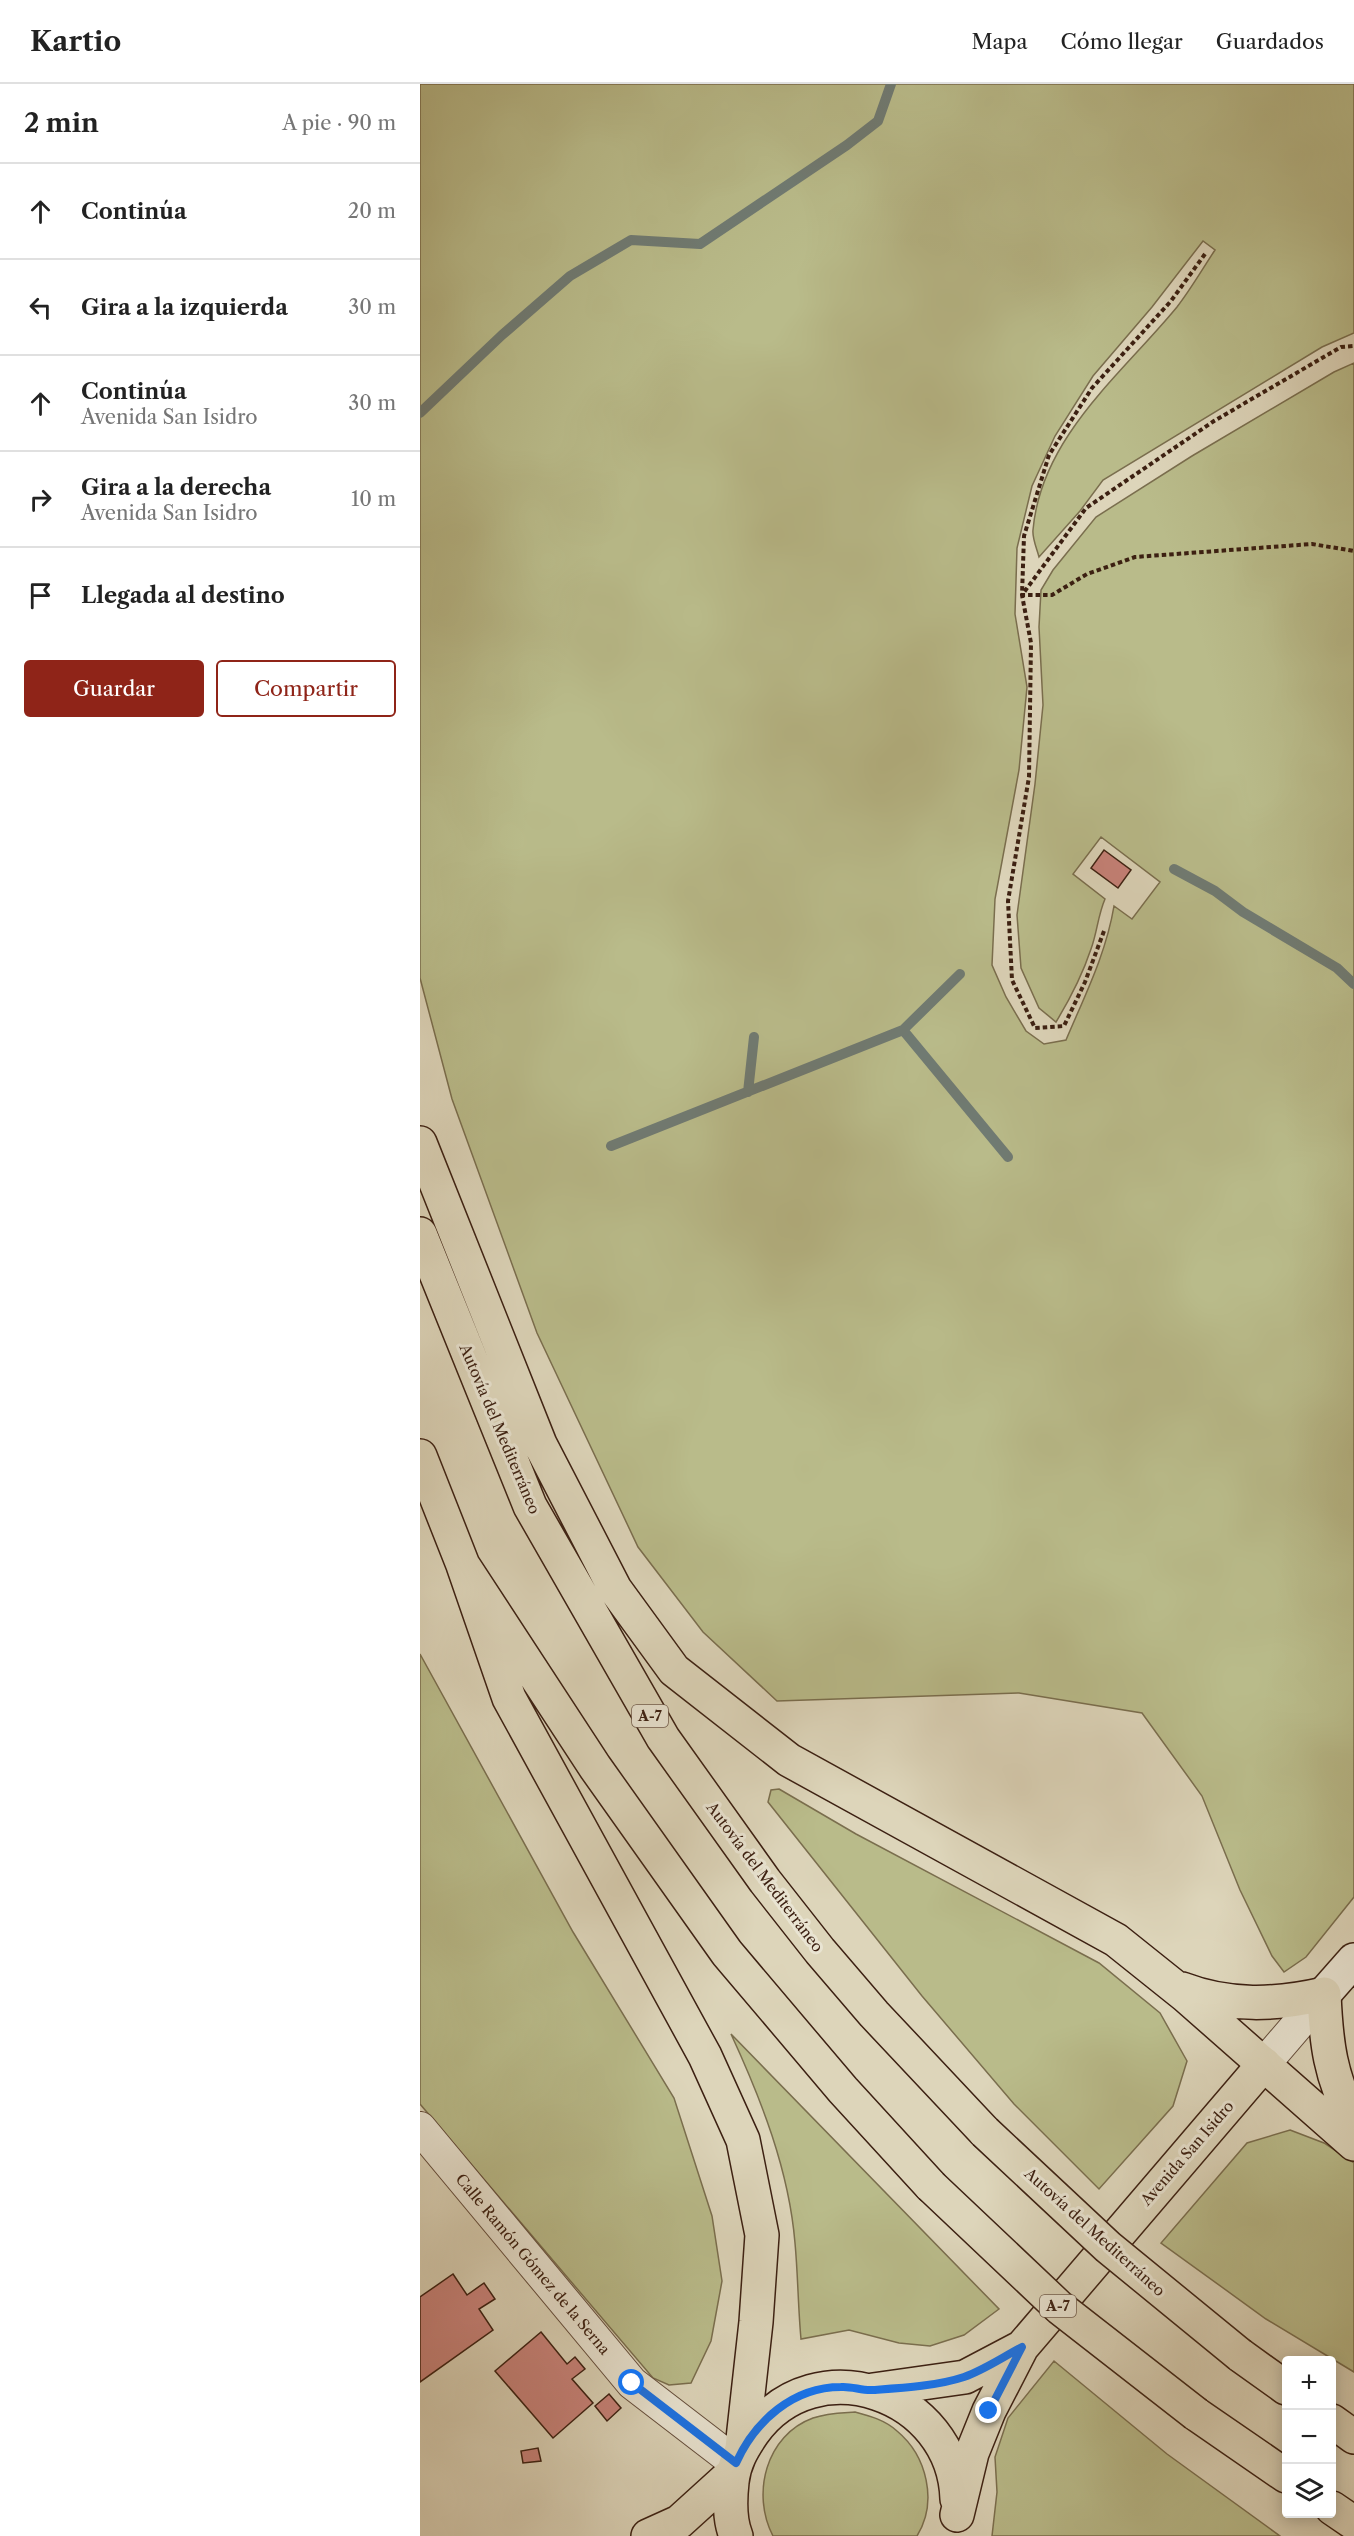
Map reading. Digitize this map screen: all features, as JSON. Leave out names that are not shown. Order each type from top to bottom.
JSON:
[{"type":"main road","points":[[420,1143],[540,1444],[615,1589],[674,1670],[789,1760],[1116,1940],[1175,1986],[1354,2144]]},
{"type":"main road","name":"Autovía del Mediterráneo","points":[[420,1234],[530,1506],[663,1738],[765,1881],[873,2014],[985,2132],[1108,2247],[1240,2355],[1282,2384]]},
{"type":"main road","name":"A-7","points":[[420,1456],[463,1565],[595,1767],[727,1953],[843,2090],[931,2186],[1060,2308],[1196,2414],[1282,2473]]},
{"type":"main road","points":[[463,1565],[509,1698],[705,2056],[743,2140],[762,2235],[756,2322],[730,2500],[732,2527],[736,2536]]},
{"type":"main road","points":[[1175,1986],[1219,2000],[1258,2004],[1298,2000],[1324,1994],[1325,2037],[1331,2064],[1343,2101],[1354,2121]]},
{"type":"main road","name":"Avenida San Isidro","points":[[954,2525],[972,2453],[989,2411],[1022,2347],[1264,2064]]},
{"type":"main road","name":"Avenida San Isidro","points":[[871,2390],[964,2377],[1022,2347]]},
{"type":"main road","points":[[648,2536],[679,2522],[737,2461],[760,2423],[783,2404],[811,2391],[841,2386],[871,2390],[902,2403],[927,2423],[946,2450],[956,2482],[954,2525]]},
{"type":"main road","points":[[1336,2424],[1354,2437]]},
{"type":"main road","points":[[1336,2511],[1354,2523]]},
{"type":"street","name":"Avenida San Isidro","points":[[1264,2064],[1354,1960]]},
{"type":"street","name":"Calle Ramón Gómez de la Serna","points":[[420,2128],[632,2383],[737,2461]]},
{"type":"path","points":[[1104,930],[1085,982],[1064,1026],[1035,1028],[1012,980],[1008,901],[1029,777],[1031,643],[1022,595],[1024,536],[1049,454],[1092,388],[1171,301],[1205,254]]},
{"type":"path","points":[[1022,595],[1086,508],[1214,421],[1341,347],[1354,346]]},
{"type":"path","points":[[1022,595],[1052,595],[1087,573],[1135,557],[1312,544],[1354,550]]},
{"type":"green space","points":[[420,84],[1354,84],[1354,333],[1322,347],[1103,480],[1080,511],[1039,557],[1033,530],[1039,496],[1051,465],[1087,409],[1187,293],[1215,250],[1203,241],[1152,307],[1093,376],[1055,436],[1032,486],[1017,548],[1015,614],[1027,687],[1019,770],[995,899],[992,965],[1006,997],[1026,1031],[1044,1044],[1066,1040],[1100,958],[1114,906],[1132,919],[1160,882],[1101,837],[1073,874],[1105,899],[1093,943],[1075,987],[1056,1022],[1039,1008],[1021,968],[1017,915],[1043,705],[1039,627],[1041,590],[1053,570],[1096,517],[1192,456],[1334,372],[1354,363],[1354,1897],[1306,1957],[1284,1972],[1272,1956],[1240,1890],[1202,1796],[1142,1713],[1019,1693],[777,1701],[703,1632],[638,1547],[537,1333],[452,1099],[420,978]]},
{"type":"green space","points":[[420,1654],[573,1932],[674,2098],[712,2216],[722,2281],[711,2341],[691,2383],[669,2385],[653,2378],[420,2104]]},
{"type":"green space","points":[[779,1789],[856,1834],[1099,1963],[1160,2013],[1187,2061],[1173,2106],[1099,2189],[1014,2104],[922,1996],[768,1802],[771,1790]]},
{"type":"green space","points":[[731,2034],[999,2309],[964,2335],[930,2346],[899,2343],[849,2330],[801,2339],[795,2243],[787,2189],[763,2109]]},
{"type":"green space","points":[[1290,2130],[1324,2143],[1354,2163],[1354,2372],[1336,2361],[1336,2356],[1327,2356],[1266,2319],[1161,2243],[1247,2143]]},
{"type":"green space","points":[[1054,2361],[1167,2454],[1280,2536],[992,2536],[997,2492],[995,2457],[1008,2418]]},
{"type":"green space","points":[[855,2412],[892,2427],[916,2453],[922,2466],[928,2494],[927,2509],[917,2536],[773,2536],[766,2520],[763,2502],[767,2468],[774,2452],[797,2426],[813,2418],[828,2414]]},
{"type":"building","points":[[1104,850],[1131,870],[1118,888],[1091,868]]},
{"type":"building","points":[[453,2274],[467,2295],[484,2283],[495,2299],[479,2309],[493,2330],[420,2382],[420,2297]]},
{"type":"building","points":[[541,2332],[567,2364],[575,2357],[585,2369],[572,2379],[593,2403],[553,2438],[495,2371]]},
{"type":"building","points":[[609,2394],[621,2408],[607,2421],[595,2406]]},
{"type":"building","points":[[538,2448],[541,2461],[523,2463],[521,2451]]},
{"type":"waterway","points":[[420,413],[502,335],[570,276],[631,240],[700,244],[847,145],[878,121],[891,84]]},
{"type":"waterway","points":[[1174,869],[1215,891],[1243,912],[1337,968],[1354,984]]},
{"type":"waterway","points":[[611,1146],[903,1030],[960,974]]},
{"type":"waterway","points":[[903,1030],[1008,1157]]},
{"type":"waterway","points":[[748,1092],[754,1037]]},
{"type":"route","points":[[632,2383],[736,2463],[742,2448],[760,2423],[783,2404],[811,2391],[841,2386],[871,2390],[964,2377],[1022,2347],[989,2411]]}]
